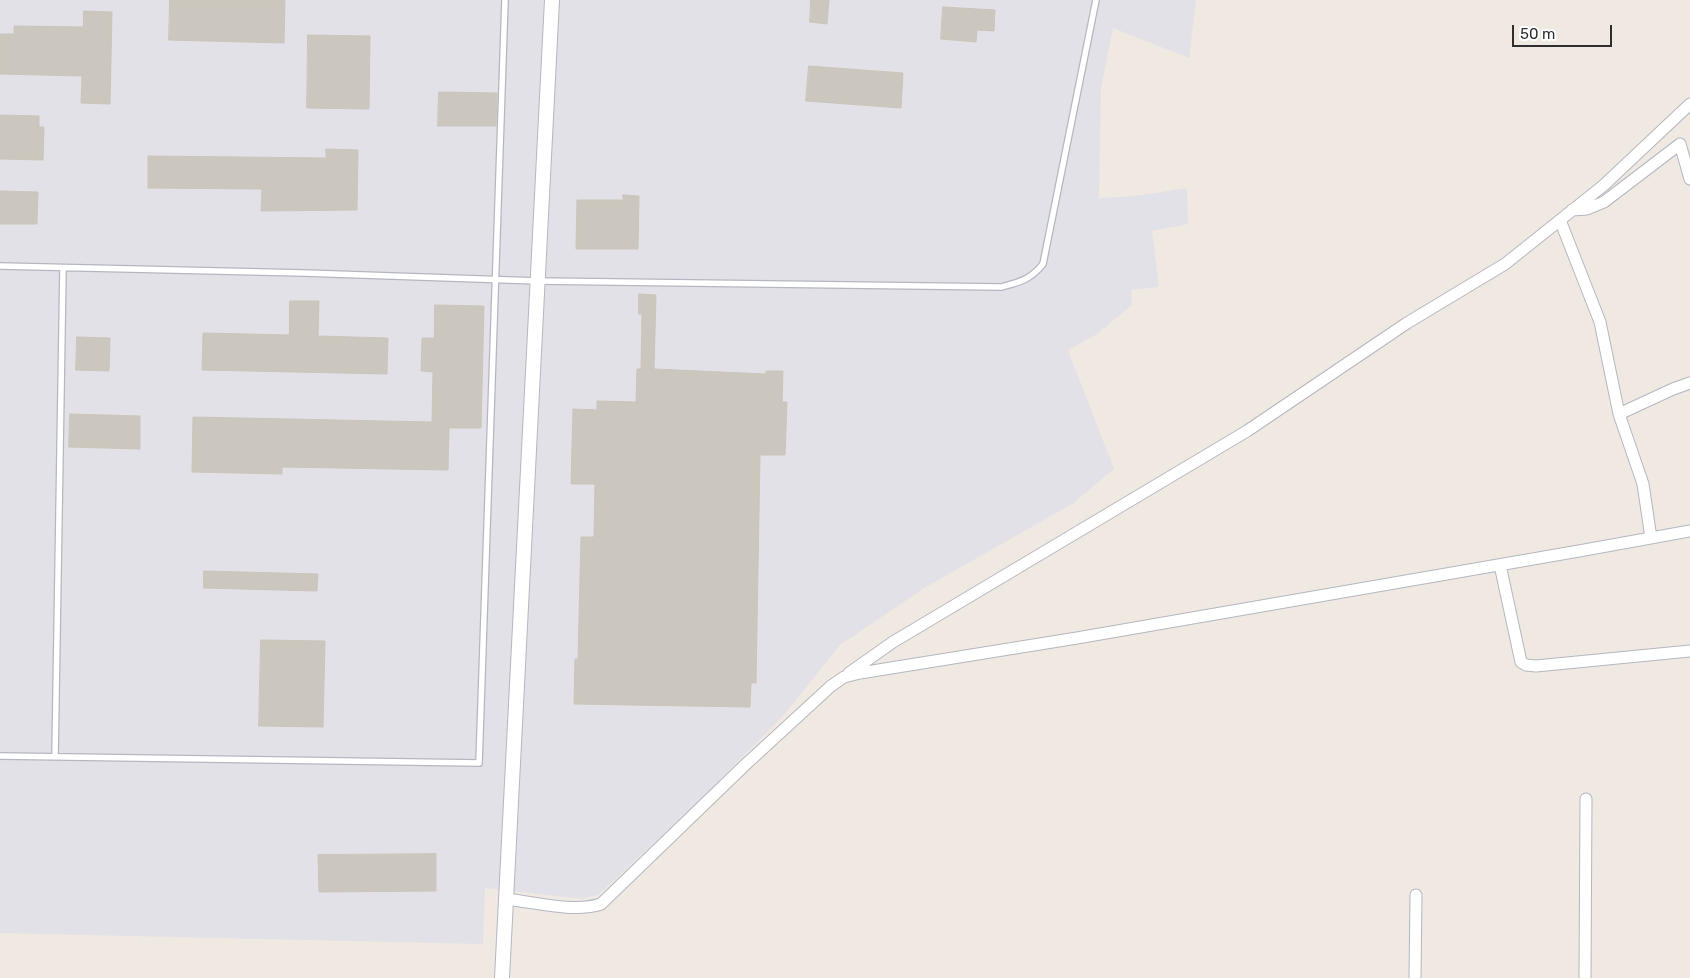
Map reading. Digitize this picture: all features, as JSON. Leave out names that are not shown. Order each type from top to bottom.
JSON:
[{"type":"street","points":[[502,978],[552,0]]},
{"type":"street","points":[[506,899],[572,907],[590,907],[600,904],[745,765],[831,686],[893,642],[1248,431],[1407,323],[1505,264],[1604,185],[1690,104]]},
{"type":"street","points":[[1572,210],[1587,209],[1604,202],[1680,144],[1690,179]]},
{"type":"street","points":[[1560,220],[1600,322],[1619,414],[1643,484],[1651,538]]},
{"type":"street","points":[[1619,414],[1690,383]]},
{"type":"street","points":[[844,677],[1690,531]]},
{"type":"street","points":[[1500,565],[1521,662],[1526,665],[1536,666],[1690,651]]},
{"type":"street","points":[[1585,978],[1586,799]]},
{"type":"street","points":[[1415,978],[1416,895]]},
{"type":"lane","points":[[0,756],[479,763],[505,0]]},
{"type":"lane","points":[[0,266],[314,273],[538,281],[1000,287],[1023,281],[1035,274],[1042,264],[1096,0]]},
{"type":"lane","points":[[55,757],[63,268]]},
{"type":"shaded area","points":[[0,0],[1196,0],[1189,58],[1113,28],[1101,88],[1099,198],[1136,196],[1187,188],[1188,224],[1152,231],[1159,287],[1131,290],[1132,305],[1097,334],[1068,350],[1114,469],[1072,504],[926,587],[840,645],[783,716],[699,801],[598,895],[582,899],[485,888],[483,944],[0,933]]},
{"type":"building","points":[[170,0],[285,0],[284,43],[169,40]]},
{"type":"building","points":[[811,0],[829,0],[827,24],[810,22]]},
{"type":"building","points":[[943,7],[995,10],[994,31],[977,30],[976,42],[941,39]]},
{"type":"building","points":[[84,11],[112,12],[110,104],[81,103],[82,76],[0,74],[0,34],[14,34],[14,26],[83,27]]},
{"type":"building","points":[[308,35],[370,36],[369,109],[307,108]]},
{"type":"building","points":[[809,66],[903,73],[901,108],[806,101]]},
{"type":"building","points":[[439,92],[497,93],[496,126],[438,126]]},
{"type":"building","points":[[0,115],[39,116],[39,127],[44,127],[43,160],[0,159]]},
{"type":"building","points":[[326,149],[358,150],[357,210],[261,211],[262,189],[148,188],[148,156],[326,158]]},
{"type":"building","points":[[0,191],[38,192],[37,224],[0,224]]},
{"type":"building","points":[[623,195],[639,196],[638,249],[576,249],[577,200],[623,200]]},
{"type":"building","points":[[639,294],[656,295],[654,369],[766,374],[766,371],[783,371],[782,402],[787,402],[785,455],[760,455],[756,683],[751,683],[750,707],[574,704],[575,659],[578,659],[581,537],[594,537],[595,484],[571,484],[573,409],[597,410],[597,401],[636,402],[637,369],[641,369],[642,314],[639,314]]},
{"type":"building","points":[[290,301],[319,301],[318,336],[388,338],[387,374],[202,370],[203,333],[289,335]]},
{"type":"building","points":[[435,305],[484,306],[481,428],[449,428],[448,470],[282,467],[282,474],[192,472],[193,417],[432,422],[433,372],[421,371],[422,338],[434,338]]},
{"type":"building","points":[[77,337],[110,338],[109,371],[76,370]]},
{"type":"building","points":[[70,414],[140,416],[140,449],[69,447]]},
{"type":"building","points":[[204,571],[318,574],[317,591],[204,588]]},
{"type":"building","points":[[261,640],[325,641],[323,727],[259,726]]},
{"type":"building","points":[[436,854],[436,891],[319,892],[318,855]]}]
